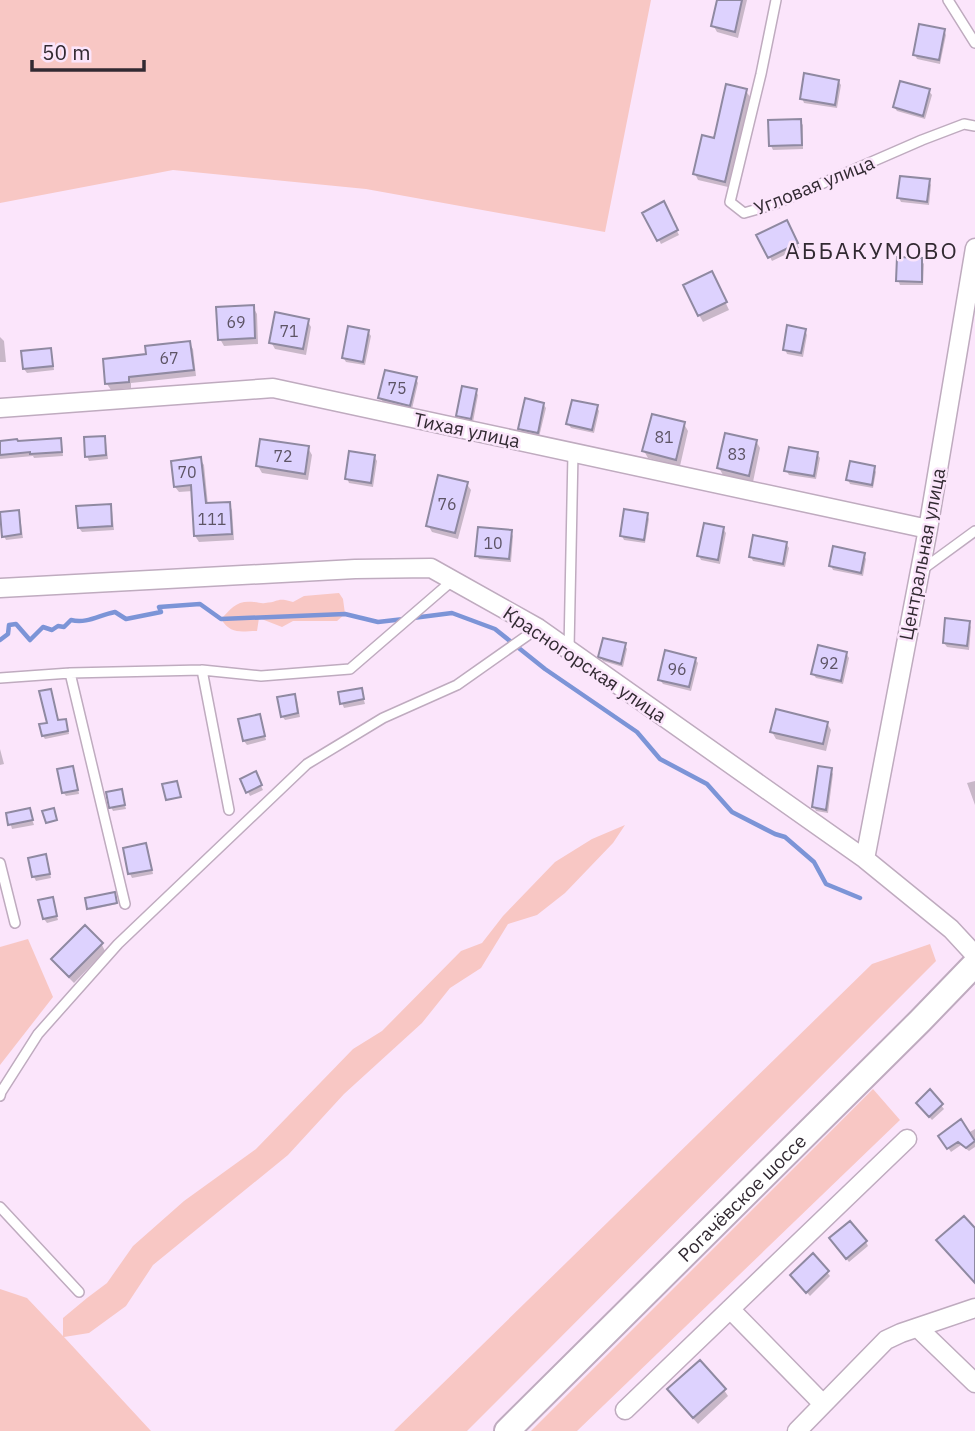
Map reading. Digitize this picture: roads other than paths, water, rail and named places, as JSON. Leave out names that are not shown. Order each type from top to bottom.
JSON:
[{"type":"main road","name":"Рогачёвское шоссе","points":[[507,1431],[975,964]]},
{"type":"street","name":"Центральная улица","points":[[865,859],[928,529],[975,248]]},
{"type":"street","name":"Тихая улица","points":[[0,408],[273,387],[928,529]]},
{"type":"street","name":"Красногорская улица","points":[[0,588],[355,569],[431,568],[538,628],[865,859],[951,929],[975,955]]},
{"type":"street","points":[[625,1410],[907,1139]]},
{"type":"street","points":[[809,1427],[823,1404],[886,1340],[975,1308]]},
{"type":"street","points":[[730,1309],[823,1404]]},
{"type":"street","points":[[918,1328],[975,1383]]},
{"type":"lane","name":"Угловая улица","points":[[776,0],[730,202],[744,213],[775,204],[932,136],[964,124],[975,126]]},
{"type":"lane","points":[[948,0],[975,43]]},
{"type":"lane","points":[[569,649],[573,453]]},
{"type":"lane","points":[[919,573],[975,531]]},
{"type":"lane","points":[[0,678],[70,673],[202,670],[261,676],[350,668],[453,580]]},
{"type":"lane","points":[[0,1096],[38,1034],[118,944],[307,764],[383,718],[457,685],[538,628]]},
{"type":"lane","points":[[202,670],[229,810]]},
{"type":"lane","points":[[70,673],[125,904]]},
{"type":"lane","points":[[0,863],[15,923]]},
{"type":"lane","points":[[0,1207],[79,1292]]},
{"type":"waterway","points":[[0,640],[8,634],[9,625],[16,624],[30,640],[43,627],[52,630],[58,626],[64,627],[71,620],[88,620],[115,612],[126,619],[161,612],[159,607],[200,604],[221,619],[345,614],[378,622],[404,619]]},
{"type":"waterway","points":[[413,618],[452,613],[495,629],[545,669],[637,732],[660,759],[707,784],[732,812],[785,837],[814,862],[826,884],[860,898]]},
{"type":"district","name":"АББАКУМОВО","points":[[872,251]]}]
